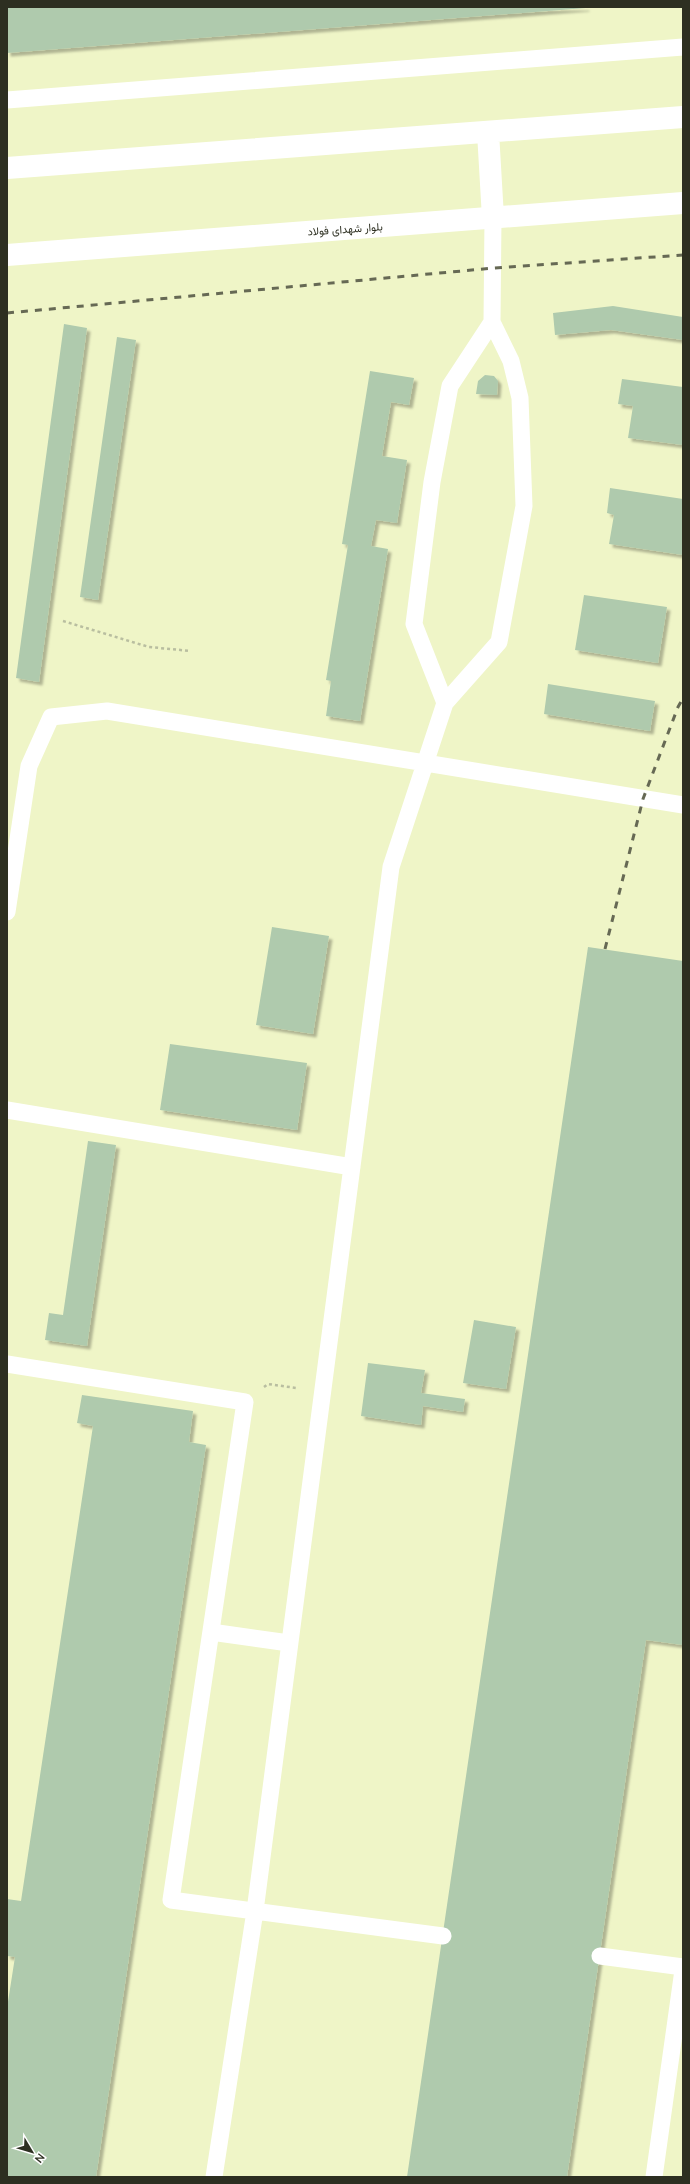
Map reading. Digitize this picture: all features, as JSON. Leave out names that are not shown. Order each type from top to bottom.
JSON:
[{"type":"street","points":[[7,168],[683,117]]},
{"type":"street","points":[[488,132],[494,218]]},
{"type":"street","name":"بلوار شهدای فولاد","points":[[7,255],[683,203]]},
{"type":"lane","points":[[7,100],[683,47]]},
{"type":"lane","points":[[214,2177],[256,1911],[390,867],[445,703],[499,642],[524,506],[520,398],[511,360],[492,322],[494,218]]},
{"type":"lane","points":[[445,703],[414,624],[432,482],[450,386],[492,322]]},
{"type":"lane","points":[[7,912],[29,766],[51,717],[107,711],[683,805]]},
{"type":"lane","points":[[7,1110],[352,1167]]},
{"type":"lane","points":[[7,1364],[245,1402],[171,1900],[443,1936]]},
{"type":"lane","points":[[211,1632],[290,1643]]},
{"type":"lane","points":[[600,1956],[683,1967]]},
{"type":"lane","points":[[654,2177],[683,1970]]},
{"type":"path","points":[[63,621],[149,647],[191,651]]},
{"type":"path","points":[[245,1402],[268,1384],[322,1391]]},
{"type":"shaded area","points":[[7,7],[683,7],[683,2177],[7,2177]]},
{"type":"building","points":[[7,7],[586,7],[586,8],[7,53]]},
{"type":"building","points":[[613,306],[683,317],[683,340],[611,330],[555,335],[553,313]]},
{"type":"building","points":[[64,324],[87,328],[39,682],[16,678]]},
{"type":"building","points":[[117,337],[136,340],[98,600],[80,597]]},
{"type":"building","points":[[370,371],[414,378],[409,405],[391,402],[382,456],[407,460],[397,523],[376,520],[371,546],[388,549],[360,721],[326,716],[331,681],[326,680],[348,545],[342,544]]},
{"type":"building","points":[[485,375],[494,376],[498,381],[497,395],[476,394],[478,381]]},
{"type":"building","points":[[622,379],[683,387],[683,445],[628,438],[633,406],[618,404]]},
{"type":"building","points":[[610,488],[683,499],[683,555],[609,544],[614,515],[607,513]]},
{"type":"building","points":[[584,595],[667,607],[658,663],[575,650]]},
{"type":"building","points":[[548,684],[655,701],[650,731],[544,714]]},
{"type":"building","points":[[272,927],[329,936],[313,1034],[256,1025]]},
{"type":"building","points":[[588,947],[683,961],[683,1645],[646,1640],[567,2177],[407,2177]]},
{"type":"building","points":[[170,1044],[307,1063],[297,1130],[160,1110]]},
{"type":"building","points":[[88,1141],[116,1145],[87,1346],[45,1340],[49,1313],[63,1315]]},
{"type":"building","points":[[474,1320],[516,1327],[506,1389],[463,1383]]},
{"type":"building","points":[[368,1363],[425,1370],[421,1393],[465,1399],[463,1412],[423,1406],[421,1425],[361,1416]]},
{"type":"building","points":[[82,1395],[193,1411],[189,1442],[206,1445],[96,2177],[7,2177],[7,2008],[15,1957],[7,1956],[7,1899],[21,1901],[93,1426],[77,1423]]},
{"type":"railway","points":[[7,313],[494,268],[683,255]]},
{"type":"railway","points":[[605,949],[643,799],[678,707],[683,698]]}]
